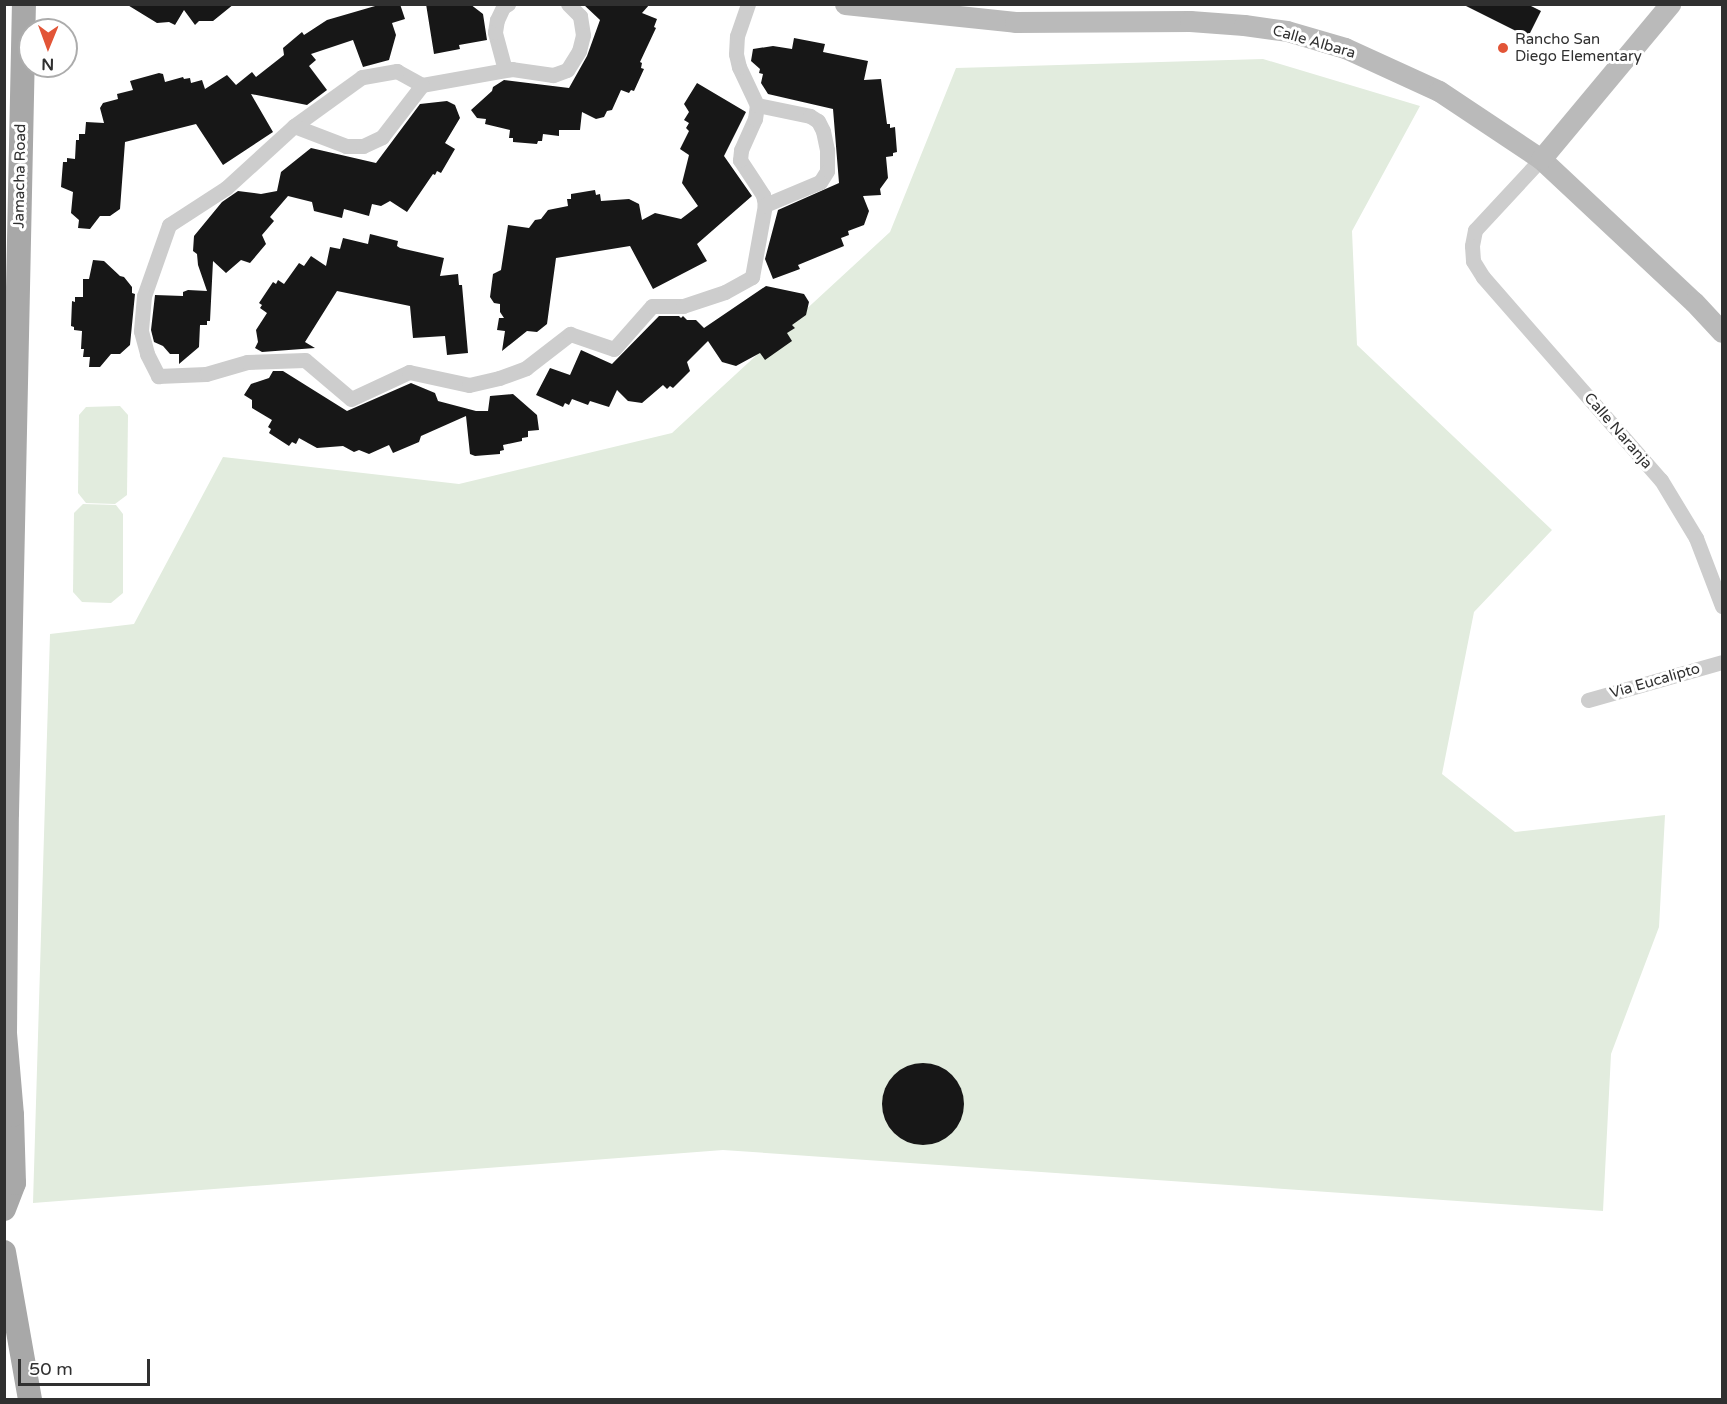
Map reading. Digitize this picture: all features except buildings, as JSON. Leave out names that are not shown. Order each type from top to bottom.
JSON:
[{"type":"main road","name":"Jamacha Road","points":[[4,1209],[14,1183],[12,1115],[5,1033],[7,666],[10,317],[24,4]]},
{"type":"main road","points":[[4,1252],[30,1400]]},
{"type":"street","points":[[505,70],[495,32],[497,20],[503,8],[508,4]]},
{"type":"street","points":[[294,126],[346,146],[363,146],[382,137],[422,86],[512,69],[553,75],[567,70],[579,51],[583,35],[580,16],[568,4]]},
{"type":"street","points":[[422,86],[397,71],[362,77],[294,126],[226,188],[169,225],[144,296],[141,331],[147,354],[158,376],[206,374],[247,362],[304,360],[351,399],[409,372],[469,385],[499,378],[526,368],[570,334],[614,349],[652,306],[683,306],[725,292],[752,277],[765,205],[763,195],[741,160],[741,150],[755,119],[757,105],[739,67],[736,54],[737,36],[748,4]]},
{"type":"street","name":"Calle Albara","points":[[845,4],[1015,22],[1190,21],[1287,31],[1345,48],[1439,91],[1541,159],[1694,302],[1722,332]]},
{"type":"street","points":[[1541,159],[1670,4]]},
{"type":"street","points":[[757,105],[810,116],[818,121],[823,131],[827,150],[827,171],[820,182],[765,205]]},
{"type":"street","name":"Calle Naranja","points":[[1541,159],[1475,231],[1472,246],[1473,261],[1483,277],[1661,480],[1696,538],[1722,606]]},
{"type":"street","name":"Via Eucalipto","points":[[1588,700],[1722,662]]},
{"type":"green space","points":[[1263,59],[1420,106],[1352,231],[1357,345],[1552,530],[1474,612],[1442,774],[1515,832],[1665,815],[1659,927],[1611,1054],[1603,1211],[723,1150],[33,1203],[50,634],[134,624],[223,457],[459,484],[672,433],[890,232],[956,68]]},
{"type":"green space","points":[[120,406],[128,415],[127,495],[115,504],[86,503],[78,493],[79,415],[86,407]]},
{"type":"green space","points":[[83,504],[116,505],[123,514],[123,593],[111,603],[82,602],[73,592],[74,513]]},
{"type":"place","name":"Rancho San Diego Elementary","points":[[1503,48]]}]
